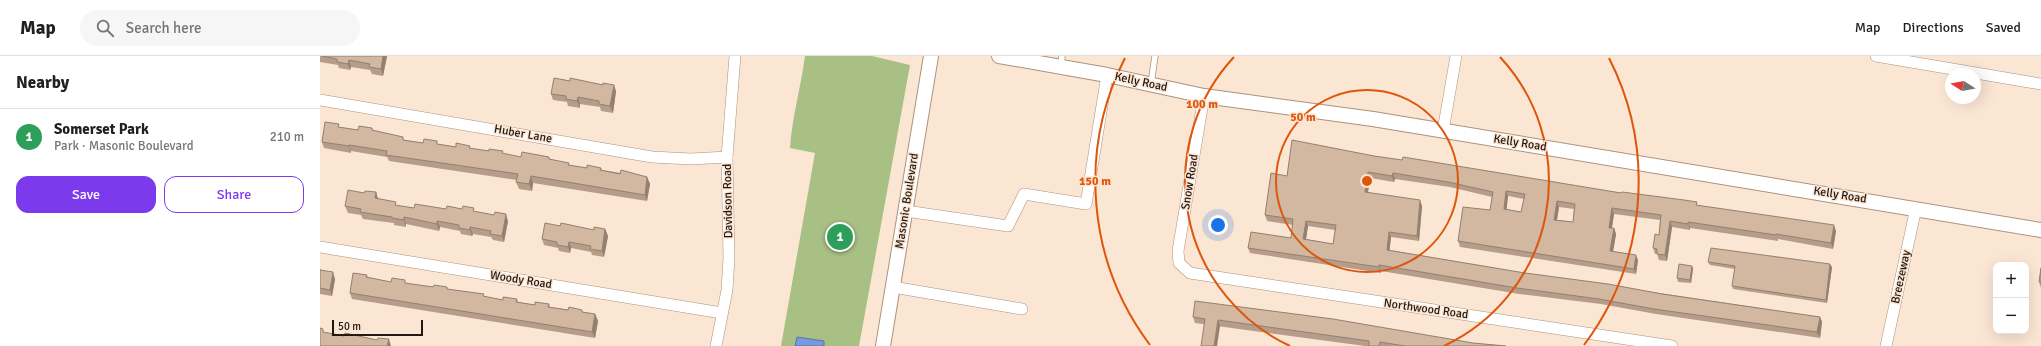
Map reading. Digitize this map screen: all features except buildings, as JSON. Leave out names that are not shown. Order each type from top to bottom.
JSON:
[{"type":"street","name":"Davidson Road","points":[[716,346],[727,290],[729,258],[727,157],[734,56]]},
{"type":"street","name":"Masonic Boulevard","points":[[883,346],[931,56]]},
{"type":"street","name":"Kelly Road","points":[[999,56],[1062,62],[1107,75],[1204,96],[1373,119],[1916,208],[2041,230]]},
{"type":"street","points":[[1443,131],[1456,56]]},
{"type":"street","points":[[1876,56],[2041,84]]},
{"type":"street","points":[[906,212],[1008,226],[1024,194],[1086,204],[1107,75]]},
{"type":"street","name":"Snow Road","points":[[1182,266],[1178,257],[1178,251],[1204,96]]},
{"type":"street","name":"Huber Lane","points":[[320,100],[652,157],[685,159],[727,157]]},
{"type":"street","name":"Breezeway","points":[[1886,346],[1916,208]]},
{"type":"street","name":"Woody Road","points":[[320,247],[722,313]]},
{"type":"street","name":"Northwood Road","points":[[1182,266],[1190,273],[1196,275],[1672,346]]},
{"type":"street","points":[[893,287],[1022,309]]},
{"type":"lane","points":[[1151,84],[1155,56]]},
{"type":"green space","points":[[805,56],[872,56],[910,65],[859,346],[781,346],[815,153],[790,148]]},
{"type":"water","points":[[797,337],[824,341],[824,346],[795,346]]},
{"type":"place","name":"Somerset Park","points":[[840,237]]}]
